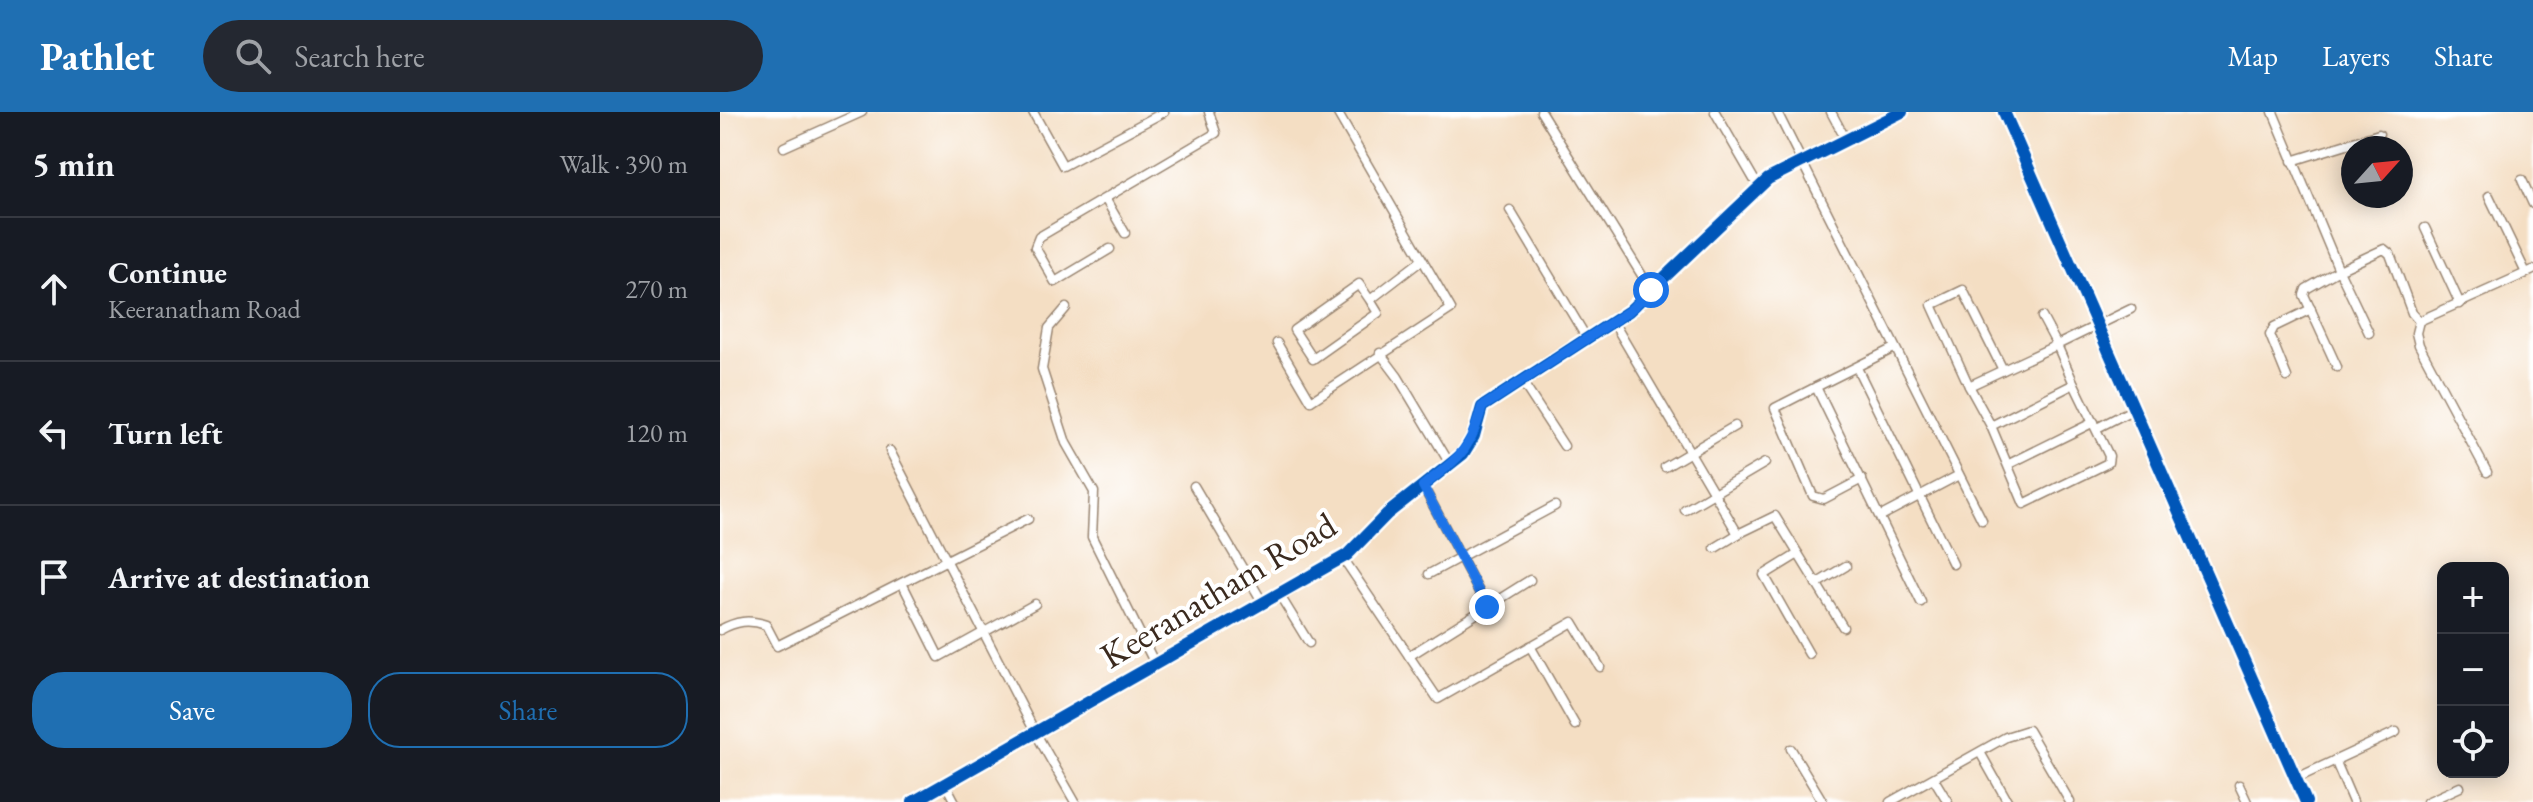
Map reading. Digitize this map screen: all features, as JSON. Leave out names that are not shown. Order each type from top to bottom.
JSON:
[{"type":"street","points":[[784,147],[862,112]]},
{"type":"street","points":[[1033,112],[1063,166],[1164,112]]},
{"type":"street","points":[[1110,249],[1055,282],[1035,247],[1039,237],[1216,133],[1211,115],[1224,112]]},
{"type":"street","points":[[1277,343],[1311,401],[1451,309],[1337,112]]},
{"type":"street","points":[[1541,112],[1651,290]]},
{"type":"street","points":[[1715,112],[1759,188]]},
{"type":"street","points":[[1777,112],[1982,520]]},
{"type":"street","points":[[1831,112],[1846,140]]},
{"type":"street","name":"Keeranatham Road","points":[[913,802],[1343,558],[1463,454],[1474,436],[1482,407],[1629,311],[1759,188],[1802,159],[1902,112]]},
{"type":"street","points":[[2004,112],[2306,802]]},
{"type":"street","points":[[2273,112],[2339,270],[2369,333]]},
{"type":"street","points":[[2292,161],[2379,134]]},
{"type":"street","points":[[2522,180],[2533,204]]},
{"type":"street","points":[[2419,321],[2529,272],[2489,196]]},
{"type":"street","points":[[1106,200],[1125,233]]},
{"type":"street","points":[[1510,210],[1586,337]]},
{"type":"street","points":[[2425,228],[2460,304]]},
{"type":"street","points":[[2337,367],[2304,295],[2306,289],[2339,270],[2387,249],[2412,313],[2419,321]]},
{"type":"street","points":[[1370,300],[1422,260]]},
{"type":"street","points":[[1359,284],[1370,300],[1378,313],[1313,359],[1294,330],[1359,284]]},
{"type":"street","points":[[2003,370],[1963,290],[1932,305],[2009,464],[2024,504],[2108,463],[2109,456],[2095,425],[2042,317]]},
{"type":"street","points":[[1066,308],[1049,328],[1042,354],[1048,392],[1066,443],[1094,492],[1092,537],[1155,664]]},
{"type":"street","points":[[1969,386],[2131,309]]},
{"type":"street","points":[[2287,377],[2270,335],[2274,327],[2311,309]]},
{"type":"street","points":[[1612,320],[1688,454],[1738,534]]},
{"type":"street","points":[[2419,321],[2416,333],[2419,345],[2487,472]]},
{"type":"street","points":[[1862,479],[1824,499],[1813,496],[1775,408],[1894,348]]},
{"type":"street","points":[[1380,353],[1398,377],[1450,464]]},
{"type":"street","points":[[1857,368],[1953,564]]},
{"type":"street","points":[[1521,380],[1564,446]]},
{"type":"street","points":[[1991,426],[2074,384]]},
{"type":"street","points":[[1816,387],[1921,602]]},
{"type":"street","points":[[2009,464],[2134,409]]},
{"type":"street","points":[[1665,467],[1735,426]]},
{"type":"street","points":[[890,451],[1035,732],[1075,802]]},
{"type":"street","points":[[1685,510],[1765,463]]},
{"type":"street","points":[[1881,516],[1959,475]]},
{"type":"street","points":[[1194,486],[1263,603]]},
{"type":"street","points":[[1423,486],[1487,607]]},
{"type":"street","points":[[1429,574],[1555,506]]},
{"type":"street","points":[[1715,548],[1773,515],[1843,627]]},
{"type":"street","points":[[720,630],[735,622],[757,621],[766,625],[777,646],[1028,519]]},
{"type":"street","points":[[1798,554],[1764,575],[1809,654]]},
{"type":"street","points":[[1343,558],[1438,699],[1573,622],[1600,667]]},
{"type":"street","points":[[1816,584],[1846,566]]},
{"type":"street","points":[[1409,656],[1530,580]]},
{"type":"street","points":[[902,583],[939,657],[1035,604]]},
{"type":"street","points":[[1279,594],[1309,643]]},
{"type":"street","points":[[1530,646],[1575,725]]},
{"type":"street","points":[[1890,802],[2018,731],[2028,730],[2070,802]]},
{"type":"street","points":[[2297,778],[2396,732]]},
{"type":"street","points":[[1791,749],[1823,802]]},
{"type":"street","points":[[1981,754],[2008,802]]},
{"type":"street","points":[[2335,760],[2353,802]]},
{"type":"street","points":[[1934,779],[1948,802]]},
{"type":"street","points":[[945,783],[955,802]]},
{"type":"street","points":[[2239,785],[2247,802]]},
{"type":"street","points":[[2427,802],[2447,798],[2460,787]]},
{"type":"cycle path","points":[[913,802],[1347,555],[1387,514],[1463,454],[1474,436],[1482,407],[1629,311],[1768,179],[1902,112]]},
{"type":"cycle path","points":[[2004,112],[2306,802]]},
{"type":"route","points":[[1487,607],[1423,486],[1463,454],[1474,436],[1482,407],[1629,311],[1651,290]]}]
